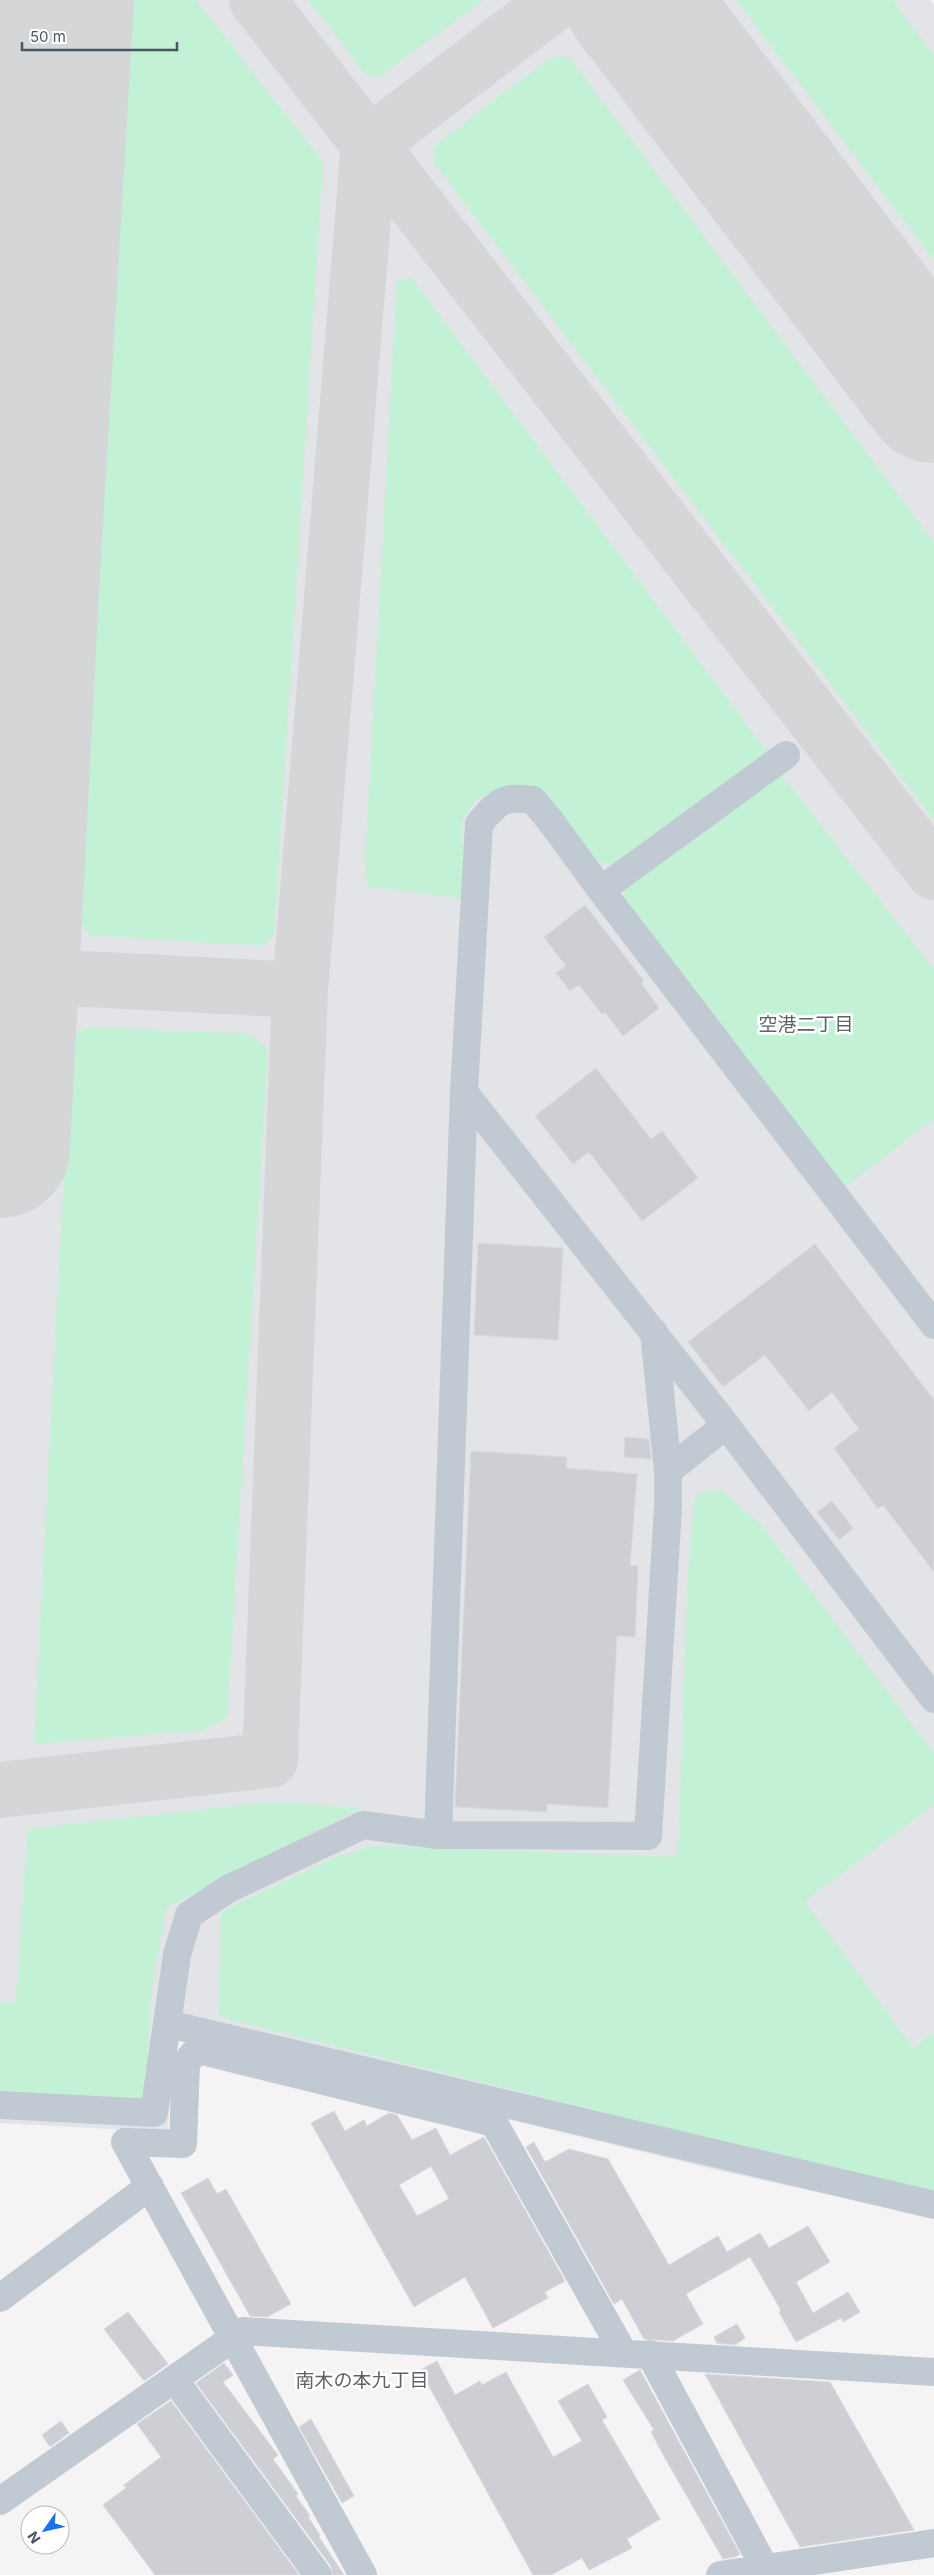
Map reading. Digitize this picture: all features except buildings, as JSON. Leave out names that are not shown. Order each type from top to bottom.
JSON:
[{"type":"street","points":[[601,890],[786,755]]},
{"type":"street","points":[[438,1835],[464,1092],[479,824],[496,805],[510,797],[532,800],[549,819],[601,890],[934,1325]]},
{"type":"street","points":[[464,1092],[654,1332],[934,1699]]},
{"type":"street","points":[[0,2105],[154,2113],[177,1955],[189,1916],[228,1889],[363,1825],[438,1835],[648,1836],[668,1507],[668,1471],[654,1332]]},
{"type":"street","points":[[668,1471],[726,1425]]},
{"type":"street","points":[[168,2024],[934,2206]]},
{"type":"street","points":[[363,2575],[234,2337],[125,2142],[183,2144],[186,2064],[192,2055],[202,2051],[494,2123],[623,2352]]},
{"type":"street","points":[[0,2298],[150,2186]]},
{"type":"street","points":[[0,2501],[243,2330],[934,2372]]},
{"type":"street","points":[[650,2354],[765,2568]]},
{"type":"street","points":[[174,2379],[318,2575]]},
{"type":"street","points":[[720,2575],[934,2543]]},
{"type":"shaded area","points":[[0,0],[930,0],[934,5],[934,2217],[725,2172],[178,2039],[167,2132],[0,2123]]},
{"type":"green space","points":[[131,0],[196,0],[323,162],[274,936],[262,946],[89,935],[77,918]]},
{"type":"green space","points":[[308,0],[484,0],[379,77],[366,75]]},
{"type":"green space","points":[[736,0],[892,0],[934,55],[934,260]]},
{"type":"green space","points":[[569,57],[934,542],[934,820],[434,163],[433,147],[550,58]]},
{"type":"green space","points":[[412,278],[769,754],[627,861],[611,865],[596,861],[533,786],[505,785],[476,800],[462,821],[464,899],[367,886],[365,866],[397,279]]},
{"type":"green space","points":[[780,773],[934,969],[934,1119],[842,1189],[624,901],[626,884]]},
{"type":"green space","points":[[87,1027],[249,1034],[268,1049],[227,1718],[202,1730],[34,1744],[71,1038]]},
{"type":"green space","points":[[720,1489],[761,1525],[934,1753],[934,1805],[805,1901],[913,2048],[934,2032],[934,2194],[219,2017],[221,1912],[336,1857],[373,1846],[678,1857],[688,1571],[696,1494]]},
{"type":"green space","points":[[273,1802],[361,1808],[166,1908],[151,1992],[146,2095],[130,2104],[0,2096],[0,2002],[16,2002],[28,1829]]},
{"type":"taxiway","points":[[257,0],[934,872]]},
{"type":"taxiway","points":[[0,1790],[270,1760],[300,990],[369,144],[558,0]]},
{"type":"taxiway","points":[[0,572],[30,574]]},
{"type":"taxiway","points":[[9,975],[300,990]]},
{"type":"runway","points":[[0,1148],[30,574],[64,0]]},
{"type":"runway","points":[[635,0],[934,393]]},
{"type":"district","name":"空港二丁目","points":[[806,1024]]},
{"type":"district","name":"南木の本九丁目","points":[[362,2380]]}]
